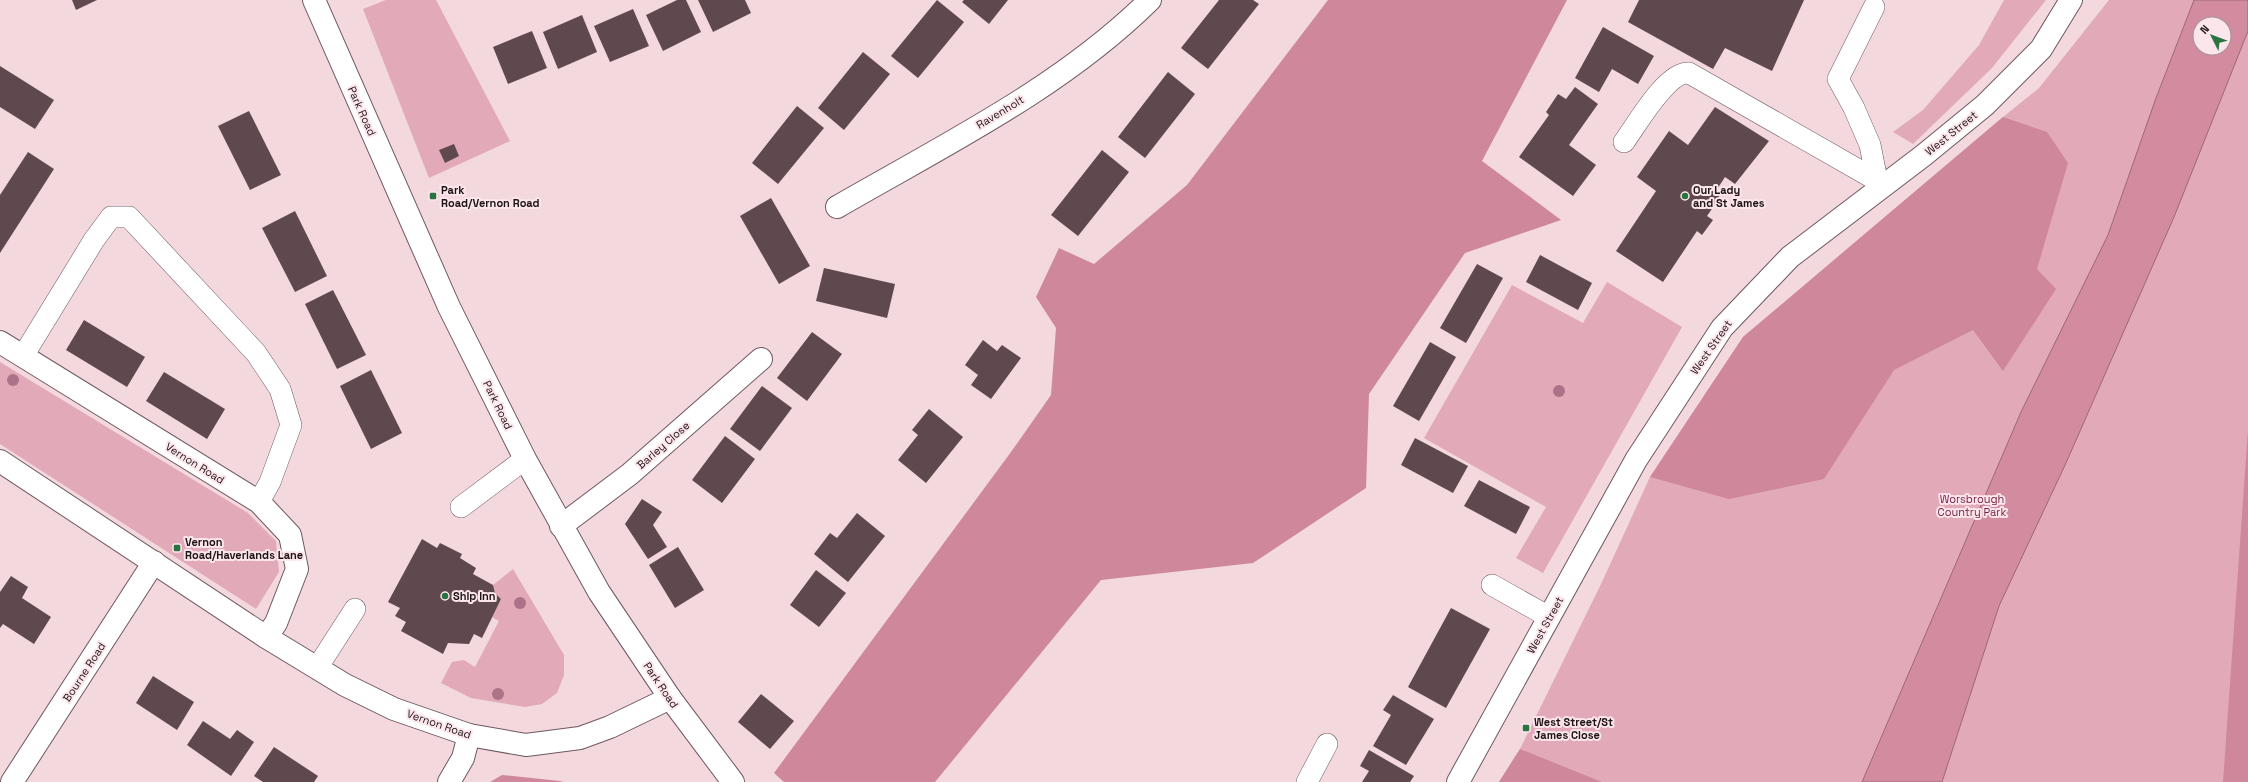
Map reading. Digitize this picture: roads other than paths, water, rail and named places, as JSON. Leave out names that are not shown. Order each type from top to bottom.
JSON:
[{"type":"main road","name":"Park Road","points":[[314,0],[449,307],[525,459],[599,592],[670,698],[734,782]]},
{"type":"main road","name":"Ravenholt","points":[[838,207],[1022,100],[1120,29],[1150,0]]},
{"type":"main road","name":"West Street","points":[[1458,782],[1636,460],[1722,328],[1790,257],[1881,183],[1985,105],[2041,49],[2071,0]]},
{"type":"main road","name":"Vernon Road","points":[[0,342],[259,502],[290,535],[297,569],[276,623],[266,637]]},
{"type":"main road","name":"Barley Close","points":[[561,526],[630,474],[761,359]]},
{"type":"main road","name":"Vernon Road","points":[[0,461],[266,637],[345,685],[394,709],[469,735],[526,745],[580,738],[610,727],[670,698]]},
{"type":"main road","name":"Bourne Road","points":[[12,782],[154,562]]},
{"type":"main road","points":[[449,782],[463,758],[469,735]]},
{"type":"lane","points":[[1874,7],[1838,79],[1854,108],[1870,145],[1881,183]]},
{"type":"lane","points":[[1624,142],[1668,82],[1683,73],[1689,74],[1881,183]]},
{"type":"lane","points":[[23,356],[111,217],[129,217],[256,353],[280,389],[291,425],[270,482],[259,502]]},
{"type":"lane","points":[[461,507],[525,459]]},
{"type":"lane","points":[[1492,585],[1550,617]]},
{"type":"lane","points":[[317,668],[354,609]]},
{"type":"lane","points":[[1307,782],[1327,744]]},
{"type":"place","name":"Park Road/Vernon Road","points":[[433,196]]},
{"type":"place","name":"Our Lady and St James","points":[[1685,196]]},
{"type":"place","name":"Vernon Road/Haverlands Lane","points":[[177,548]]},
{"type":"place","name":"Ship Inn","points":[[445,596]]},
{"type":"place","name":"West Street/St James Close","points":[[1526,728]]},
{"type":"park label","name":"Worsbrough Country Park","points":[[1972,505]]}]
